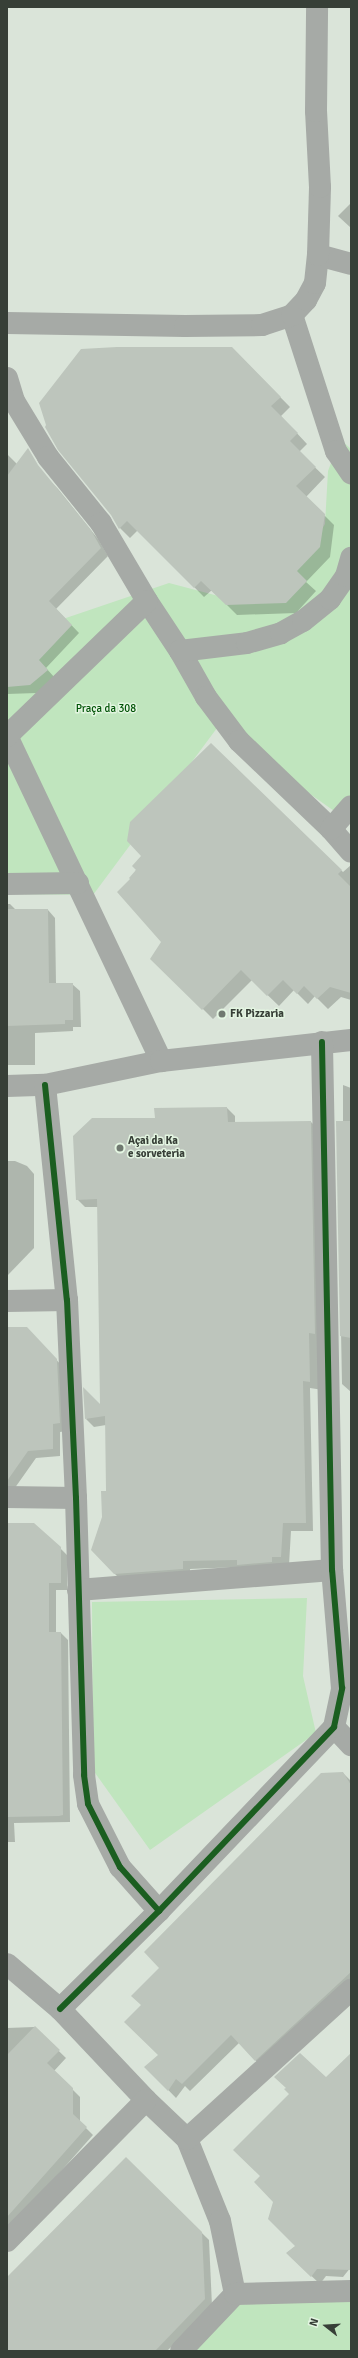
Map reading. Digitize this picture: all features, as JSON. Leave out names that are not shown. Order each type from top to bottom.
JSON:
[{"type":"street","points":[[7,323],[185,326],[262,325],[292,315],[306,300],[315,283],[318,255],[320,187],[316,111],[317,7]]},
{"type":"street","points":[[318,255],[351,264]]},
{"type":"street","points":[[292,315],[336,451],[351,472]]},
{"type":"street","points":[[7,378],[14,401],[48,457],[101,523],[147,601],[180,651],[206,697],[239,741],[330,829],[351,852]]},
{"type":"street","points":[[180,651],[247,643],[281,633],[303,621],[330,599],[346,576],[351,558]]},
{"type":"street","points":[[147,601],[7,736],[162,1061]]},
{"type":"street","points":[[330,829],[351,806]]},
{"type":"street","points":[[7,884],[78,883]]},
{"type":"street","points":[[7,1086],[45,1085],[162,1061],[322,1042],[351,1040]]},
{"type":"street","points":[[60,2009],[159,1911],[334,1727],[346,1683],[332,1570],[322,1042]]},
{"type":"street","points":[[45,1085],[67,1300],[76,1498],[84,1775],[88,1804],[120,1867],[159,1911]]},
{"type":"street","points":[[7,1301],[67,1300]]},
{"type":"street","points":[[7,1497],[76,1498]]},
{"type":"street","points":[[78,1590],[332,1570]]},
{"type":"street","points":[[334,1727],[351,1745]]},
{"type":"street","points":[[7,1964],[60,2009],[146,2100],[187,2139],[220,2221],[234,2294]]},
{"type":"street","points":[[187,2139],[348,2001]]},
{"type":"street","points":[[7,2241],[146,2100]]},
{"type":"street","points":[[181,2351],[234,2294],[351,2291]]},
{"type":"green space","name":"Praça da 308","points":[[340,439],[351,449],[351,823],[217,728],[93,895],[7,894],[7,638],[169,583],[245,603],[297,570],[325,524],[328,471]]},
{"type":"green space","points":[[307,1598],[303,1676],[316,1733],[150,1850],[93,1770],[92,1602]]},
{"type":"green space","points":[[351,2291],[351,2351],[181,2351],[235,2294]]},
{"type":"building","points":[[117,347],[232,347],[281,397],[271,406],[298,433],[290,441],[316,467],[296,486],[325,514],[320,547],[297,571],[307,581],[286,603],[226,605],[201,581],[194,588],[127,521],[119,529],[111,515],[58,450],[45,427],[46,425],[39,403],[81,349]]},
{"type":"building","points":[[28,448],[38,465],[91,530],[101,548],[49,601],[72,625],[39,660],[48,670],[30,685],[7,687],[7,476]]},
{"type":"building","points":[[211,743],[342,870],[338,874],[351,887],[351,993],[330,987],[317,999],[304,986],[297,994],[283,980],[267,996],[241,970],[202,1010],[150,959],[161,942],[117,892],[130,879],[129,878],[136,870],[132,866],[141,856],[127,841],[130,822]]},
{"type":"building","points":[[7,909],[48,909],[49,983],[73,983],[73,1020],[65,1020],[65,1024],[7,1026]]},
{"type":"building","points":[[227,1107],[228,1122],[311,1121],[315,1334],[309,1333],[310,1382],[303,1381],[306,1523],[283,1523],[281,1557],[272,1557],[272,1562],[237,1565],[237,1560],[183,1561],[183,1569],[114,1574],[91,1550],[102,1517],[101,1491],[106,1491],[105,1416],[85,1419],[83,1387],[100,1404],[97,1199],[76,1200],[73,1136],[92,1118],[155,1118],[154,1108]]},
{"type":"building","points":[[336,1121],[351,1121],[351,1338],[340,1336]]},
{"type":"building","points":[[7,1327],[27,1327],[57,1359],[60,1423],[53,1424],[53,1449],[28,1451],[7,1481]]},
{"type":"building","points":[[7,1523],[34,1523],[61,1547],[61,1583],[49,1583],[49,1632],[61,1632],[63,1815],[59,1816],[7,1817]]},
{"type":"building","points":[[343,1772],[351,1785],[351,1972],[255,2061],[231,2035],[182,2084],[176,2079],[168,2091],[144,2067],[158,2055],[124,2022],[141,2005],[131,1996],[159,1968],[144,1952],[321,1773]]},
{"type":"building","points":[[35,2026],[60,2050],[47,2063],[73,2088],[73,2114],[87,2127],[7,2217],[7,2055]]},
{"type":"building","points":[[300,2053],[326,2077],[351,2053],[351,2270],[317,2269],[311,2277],[286,2253],[295,2246],[268,2219],[273,2202],[254,2182],[260,2176],[233,2150],[289,2094],[284,2089],[286,2088],[274,2077]]},
{"type":"building","points":[[126,2157],[202,2232],[205,2299],[155,2351],[7,2351],[7,2277]]},
{"type":"cycle path","points":[[60,2009],[159,1911],[334,1727],[342,1688],[332,1570],[322,1042]]},
{"type":"cycle path","points":[[45,1085],[67,1300],[76,1498],[84,1775],[88,1804],[120,1867],[159,1911]]},
{"type":"place","name":"FK Pizzaria","points":[[222,1014]]},
{"type":"place","name":"Açai da Ka e sorveteria","points":[[120,1148]]}]
